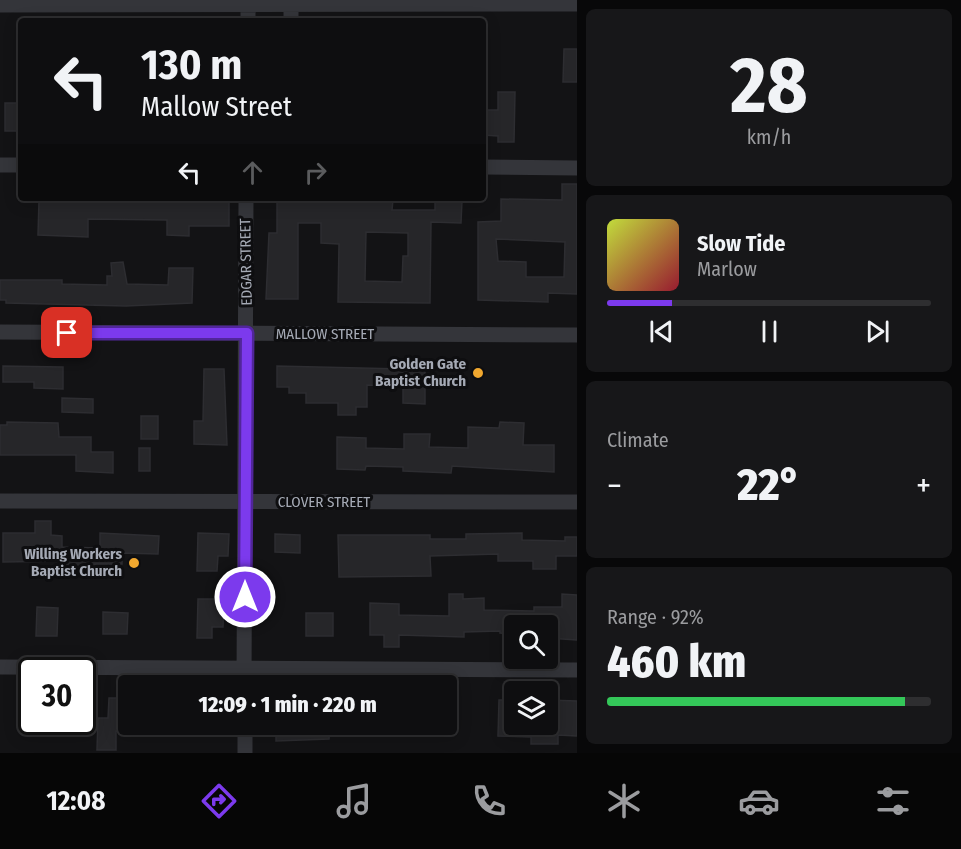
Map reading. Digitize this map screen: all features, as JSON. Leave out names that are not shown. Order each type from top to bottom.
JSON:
[{"type":"street","points":[[0,5],[87,2],[328,13],[432,2],[577,4]]},
{"type":"street","points":[[0,165],[18,165]]},
{"type":"street","points":[[486,168],[577,168]]},
{"type":"street","name":"EDGAR STREET","points":[[244,675],[246,201]]},
{"type":"street","name":"MALLOW STREET","points":[[0,332],[577,335]]},
{"type":"street","name":"CLOVER STREET","points":[[0,501],[577,502]]},
{"type":"street","points":[[0,667],[577,670]]},
{"type":"street","points":[[245,735],[246,753]]},
{"type":"building","points":[[564,49],[577,49],[577,82],[563,82]]},
{"type":"building","points":[[498,92],[515,92],[514,142],[498,142],[498,136],[486,135],[486,110],[498,110]]},
{"type":"building","points":[[5,103],[18,103],[18,131],[5,131]]},
{"type":"building","points":[[562,184],[577,184],[577,294],[548,293],[548,302],[478,300],[478,222],[501,221],[501,199],[562,200]],"holes":[[[496,239],[565,242],[564,277],[526,277],[526,262],[498,261]]]},
{"type":"building","points":[[39,201],[229,201],[229,226],[189,226],[189,236],[167,235],[167,220],[88,219],[88,237],[38,235]]},
{"type":"building","points":[[393,201],[392,210],[435,210],[435,201],[462,201],[461,223],[431,222],[430,303],[338,302],[339,244],[321,243],[321,223],[298,223],[298,299],[266,299],[269,233],[277,233],[277,202]],"holes":[[[366,232],[408,233],[408,256],[403,256],[402,282],[365,281]]]},
{"type":"building","points":[[123,262],[127,284],[168,285],[169,268],[193,268],[192,303],[126,306],[6,303],[6,300],[0,300],[0,280],[62,280],[62,284],[107,285],[107,276],[112,276],[111,263]]},
{"type":"building","points":[[403,365],[425,365],[425,404],[403,403],[403,386],[367,385],[367,407],[356,407],[356,415],[338,415],[338,403],[306,403],[306,393],[289,393],[289,387],[277,387],[277,366],[403,369]]},
{"type":"building","points":[[3,366],[63,367],[63,389],[34,388],[34,382],[3,382]]},
{"type":"building","points":[[204,369],[224,369],[227,445],[194,444],[194,421],[203,421]]},
{"type":"building","points":[[62,398],[93,399],[93,413],[62,412]]},
{"type":"building","points":[[141,416],[158,416],[158,439],[141,439]]},
{"type":"building","points":[[7,422],[58,423],[59,437],[91,437],[91,452],[113,452],[113,473],[76,471],[76,455],[0,455],[0,425],[7,425]]},
{"type":"building","points":[[500,422],[524,423],[523,445],[554,445],[554,472],[452,466],[451,473],[403,471],[403,467],[366,466],[365,470],[337,469],[337,437],[366,438],[366,448],[404,449],[404,434],[430,434],[429,447],[468,448],[468,427],[499,428]]},
{"type":"building","points":[[139,448],[150,448],[150,471],[139,471]]},
{"type":"building","points":[[35,521],[51,521],[51,535],[62,536],[62,547],[100,548],[100,533],[159,536],[158,554],[122,553],[122,564],[95,564],[94,575],[66,574],[66,561],[3,562],[3,533],[35,533]]},
{"type":"building","points":[[198,533],[229,534],[228,556],[218,556],[217,571],[197,571]]},
{"type":"building","points":[[522,533],[522,540],[565,541],[565,537],[577,537],[577,556],[556,556],[556,569],[533,569],[533,561],[498,561],[498,554],[430,556],[431,576],[339,577],[338,535],[430,535],[430,539],[466,539],[466,534]]},
{"type":"building","points":[[275,534],[300,535],[300,553],[275,552]]},
{"type":"building","points":[[449,594],[463,594],[463,599],[484,598],[484,610],[534,611],[534,607],[562,607],[562,594],[577,595],[577,640],[558,639],[558,615],[504,615],[504,633],[500,631],[464,632],[464,637],[399,635],[399,647],[384,647],[384,635],[370,635],[370,603],[399,604],[399,615],[449,616]]},
{"type":"building","points":[[198,599],[224,599],[223,627],[212,627],[212,638],[197,638]]},
{"type":"building","points":[[37,607],[58,608],[57,636],[36,636]]},
{"type":"building","points":[[103,612],[128,613],[127,634],[103,634]]},
{"type":"building","points":[[306,613],[333,613],[333,636],[306,636]]},
{"type":"building","points":[[109,698],[118,698],[116,750],[97,750],[98,718],[108,718]]},
{"type":"building","points":[[499,700],[504,700],[504,735],[558,735],[558,744],[531,744],[531,737],[498,736]]},
{"type":"building","points":[[558,700],[577,701],[577,736],[558,735]]},
{"type":"building","points":[[276,735],[329,735],[329,739],[276,741]]},
{"type":"place","name":"Golden Gate Baptist Church","points":[[478,373]]},
{"type":"place","name":"Willing Workers Baptist Church","points":[[134,563]]},
{"type":"route","points":[[67,333],[247,333],[245,597]]}]
